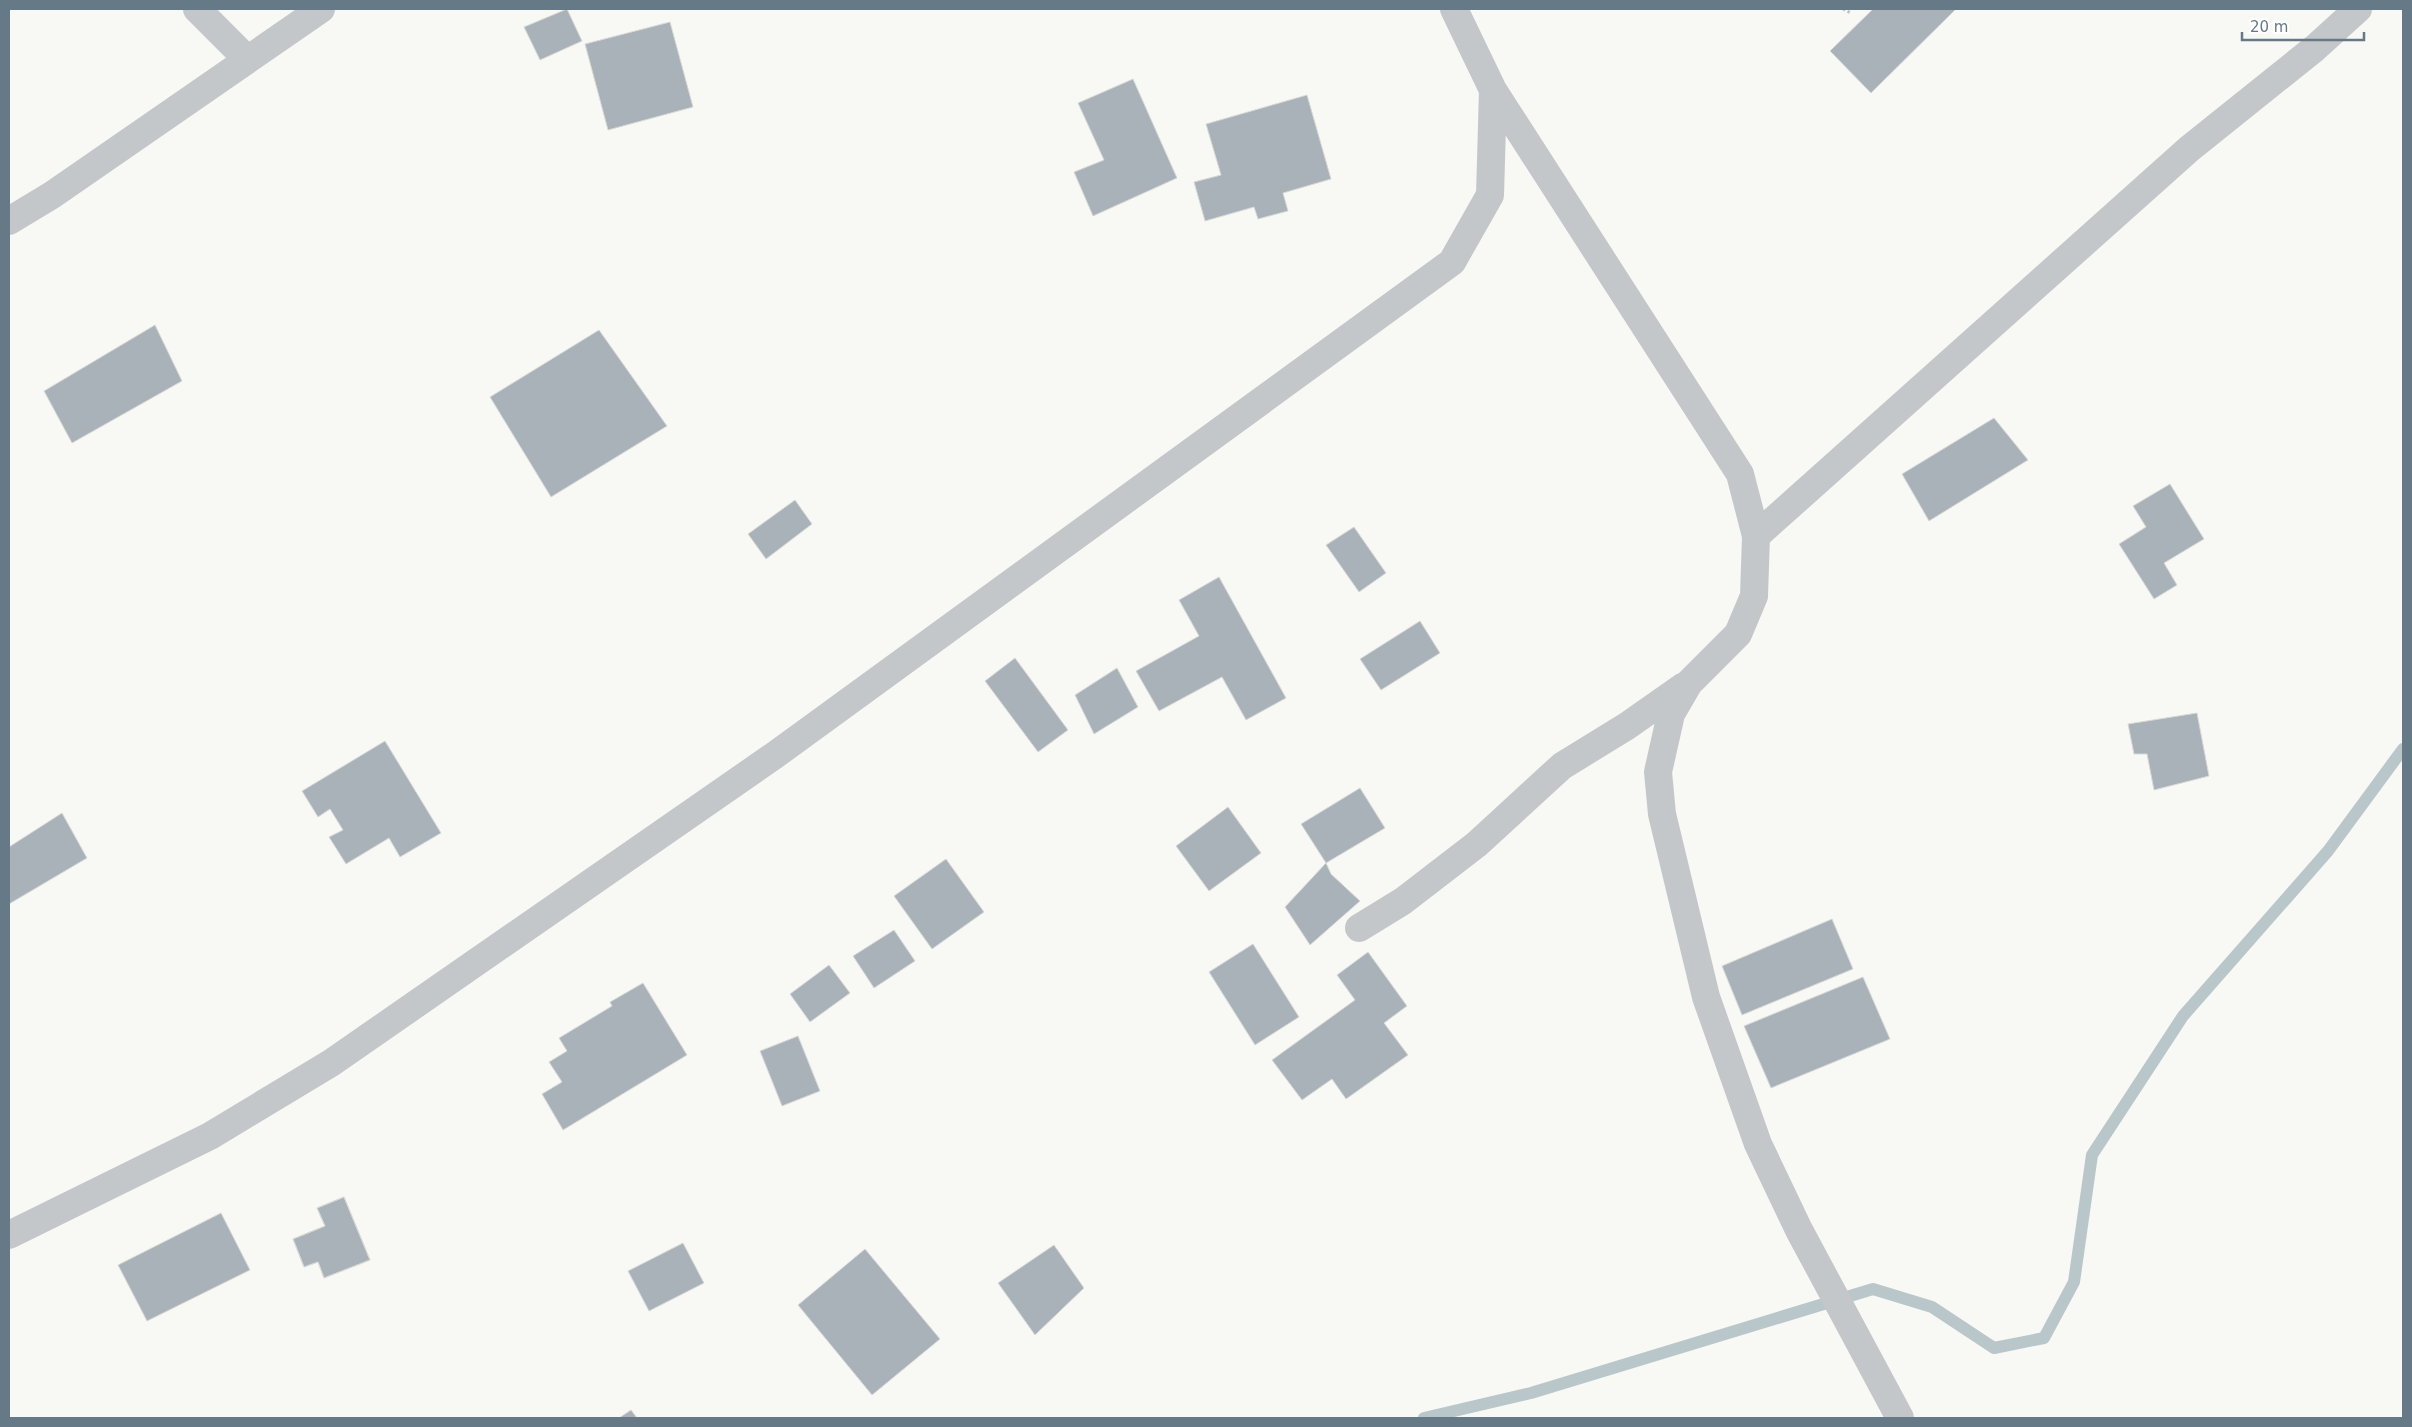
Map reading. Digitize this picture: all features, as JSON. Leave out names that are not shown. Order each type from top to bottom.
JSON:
[{"type":"street","points":[[197,9],[247,60]]},
{"type":"street","points":[[9,222],[52,195],[322,9]]},
{"type":"street","points":[[1359,928],[1403,901],[1478,844],[1562,766],[1627,726],[1689,683],[1738,634],[1754,596],[1756,536],[1740,474],[1493,90],[1454,9]]},
{"type":"street","points":[[1756,536],[2189,149],[2315,48],[2358,9]]},
{"type":"street","points":[[9,1235],[210,1136],[331,1062],[775,754],[1452,262],[1490,195],[1493,90]]},
{"type":"street","points":[[1689,683],[1671,714],[1658,772],[1662,814],[1706,997],[1758,1144],[1800,1230],[1900,1418]]},
{"type":"path","points":[[1843,9],[1850,13]]},
{"type":"building","points":[[567,9],[582,41],[540,60],[524,27]]},
{"type":"building","points":[[1873,9],[1956,9],[1871,93],[1830,51]]},
{"type":"building","points":[[670,22],[693,107],[608,130],[585,44]]},
{"type":"building","points":[[1133,79],[1177,178],[1093,216],[1074,172],[1104,160],[1078,103]]},
{"type":"building","points":[[1307,95],[1331,179],[1283,193],[1288,211],[1258,219],[1254,207],[1205,221],[1194,182],[1221,175],[1206,124]]},
{"type":"building","points":[[155,325],[182,381],[72,443],[44,391]]},
{"type":"building","points":[[599,330],[667,426],[551,497],[490,397]]},
{"type":"building","points":[[1994,418],[2028,460],[1929,521],[1902,474]]},
{"type":"building","points":[[2170,484],[2204,539],[2164,563],[2177,585],[2154,599],[2119,544],[2146,527],[2133,506]]},
{"type":"building","points":[[795,500],[812,524],[766,559],[748,534]]},
{"type":"building","points":[[1354,527],[1386,573],[1359,592],[1326,545]]},
{"type":"building","points":[[1219,577],[1286,698],[1246,720],[1222,677],[1159,711],[1136,671],[1199,636],[1179,600]]},
{"type":"building","points":[[1420,621],[1440,653],[1381,690],[1360,659]]},
{"type":"building","points":[[1015,658],[1068,730],[1038,752],[985,681]]},
{"type":"building","points":[[1117,668],[1138,707],[1094,734],[1075,695]]},
{"type":"building","points":[[2197,713],[2209,776],[2154,790],[2147,754],[2134,754],[2128,724]]},
{"type":"building","points":[[385,741],[441,833],[400,857],[389,838],[346,864],[329,837],[343,830],[330,809],[318,817],[302,791]]},
{"type":"building","points":[[1360,788],[1385,828],[1326,863],[1301,824]]},
{"type":"building","points":[[1228,807],[1261,853],[1209,891],[1176,846]]},
{"type":"building","points":[[62,813],[87,858],[9,904],[9,847]]},
{"type":"building","points":[[946,859],[984,912],[932,949],[894,896]]},
{"type":"building","points":[[1326,863],[1331,874],[1360,901],[1310,945],[1285,907]]},
{"type":"building","points":[[1832,919],[1853,969],[1742,1015],[1722,966]]},
{"type":"building","points":[[894,930],[915,961],[874,988],[853,956]]},
{"type":"building","points":[[1253,944],[1299,1017],[1255,1045],[1209,972]]},
{"type":"building","points":[[1368,952],[1407,1006],[1384,1023],[1408,1055],[1346,1099],[1332,1079],[1302,1100],[1272,1060],[1355,1000],[1337,975]]},
{"type":"building","points":[[829,965],[850,993],[810,1022],[790,994]]},
{"type":"building","points":[[1863,977],[1890,1039],[1771,1088],[1744,1026]]},
{"type":"building","points":[[643,983],[687,1055],[563,1130],[542,1094],[562,1082],[549,1062],[567,1051],[559,1038],[612,1006],[610,1002]]},
{"type":"building","points":[[798,1036],[820,1091],[782,1106],[760,1051]]},
{"type":"building","points":[[344,1197],[370,1260],[324,1278],[318,1262],[304,1267],[293,1239],[325,1226],[317,1208]]},
{"type":"building","points":[[344,1197],[370,1260],[324,1278],[318,1262],[304,1267],[293,1239],[325,1226],[317,1208]]},
{"type":"building","points":[[221,1213],[250,1270],[147,1321],[118,1265]]},
{"type":"building","points":[[683,1243],[704,1283],[649,1311],[628,1271]]},
{"type":"building","points":[[1054,1245],[1084,1288],[1035,1335],[998,1283]]},
{"type":"building","points":[[865,1249],[940,1339],[872,1395],[798,1305]]},
{"type":"building","points":[[631,1410],[637,1418],[619,1418]]},
{"type":"waterway","points":[[1424,1418],[1531,1393],[1873,1289],[1932,1307],[1994,1348],[2044,1338],[2074,1282],[2092,1155],[2183,1016],[2328,851],[2403,749]]}]
